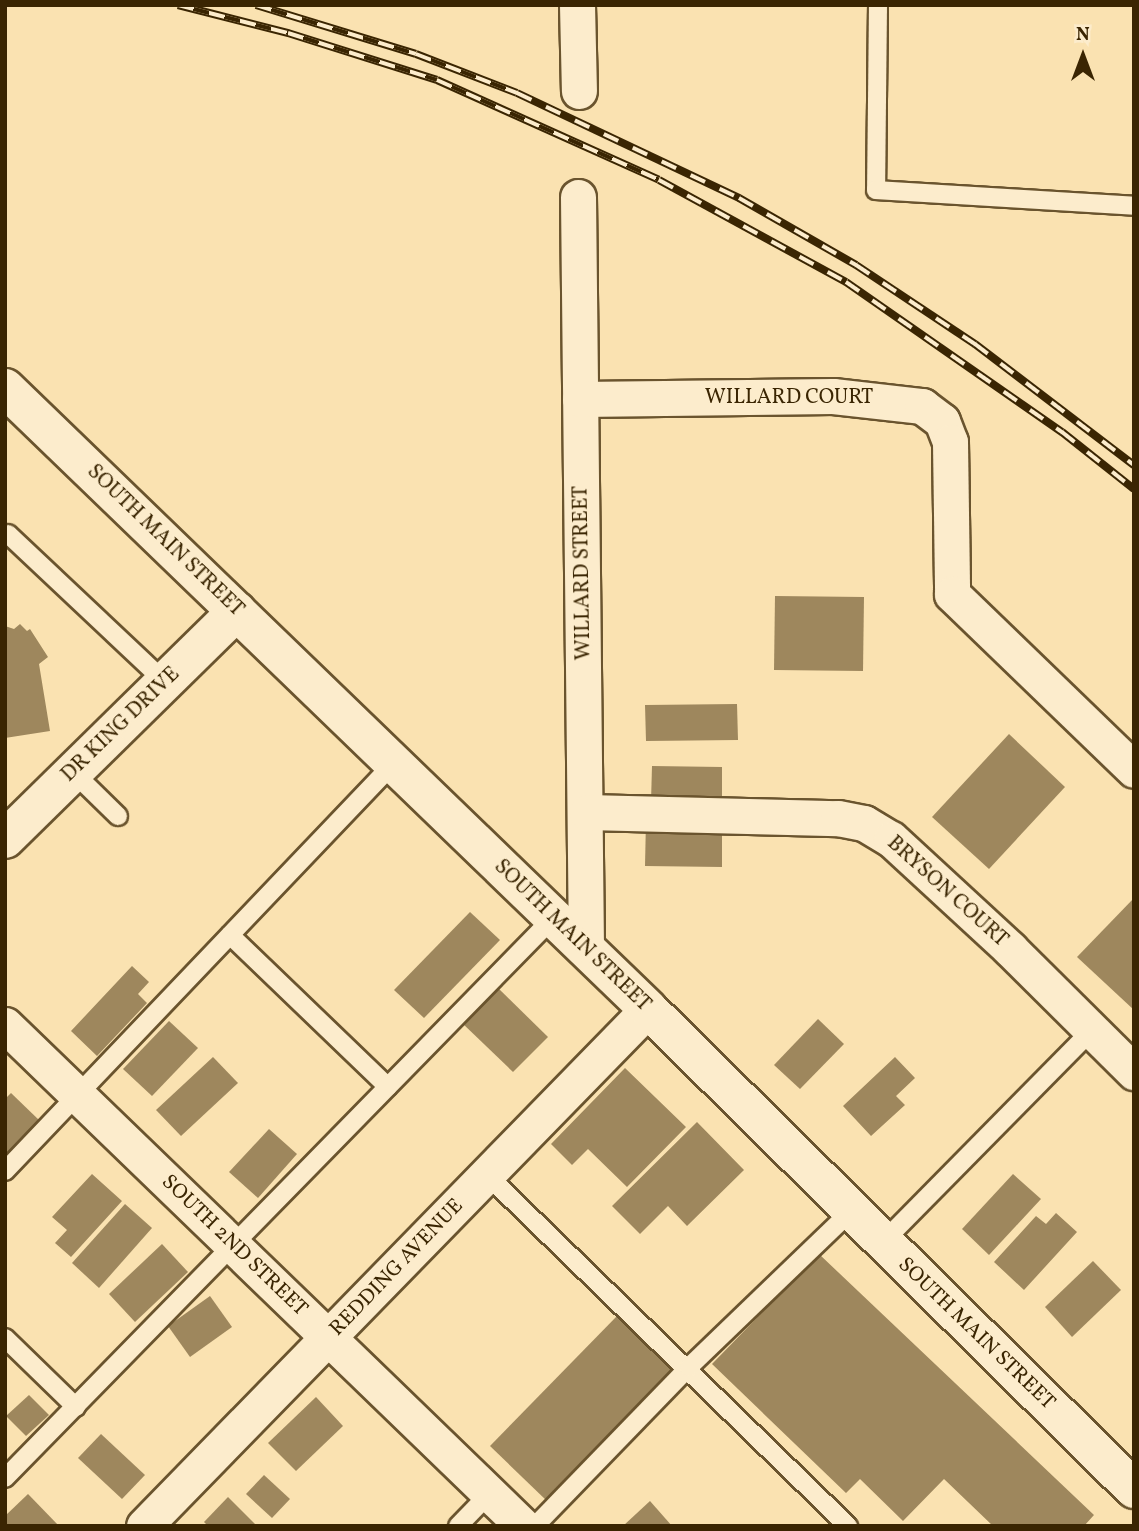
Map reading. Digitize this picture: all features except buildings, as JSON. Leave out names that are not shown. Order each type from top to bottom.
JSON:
[{"type":"street","points":[[577,5],[579,91]]},
{"type":"street","name":"WILLARD STREET","points":[[578,197],[587,812],[586,949]]},
{"type":"street","name":"SOUTH MAIN STREET","points":[[5,387],[648,1009],[851,1212],[1131,1484]]},
{"type":"street","name":"WILLARD COURT","points":[[580,399],[833,396],[922,406],[942,421],[950,442],[952,594],[1134,770]]},
{"type":"street","name":"DR KING DRIVE","points":[[5,839],[237,611]]},
{"type":"street","name":"BRYSON COURT","points":[[587,812],[838,818],[864,823],[891,839],[1134,1072]]},
{"type":"street","name":"REDDING AVENUE","points":[[145,1526],[648,1009]]},
{"type":"street","name":"SOUTH 2ND STREET","points":[[5,1025],[523,1526]]},
{"type":"lane","points":[[878,5],[876,190],[1134,206]]},
{"type":"lane","points":[[8,534],[165,682]]},
{"type":"lane","points":[[5,1171],[394,762]]},
{"type":"lane","points":[[73,772],[118,816]]},
{"type":"lane","points":[[5,1478],[553,918]]},
{"type":"lane","points":[[230,934],[388,1087]]},
{"type":"lane","points":[[883,1242],[1092,1030]]},
{"type":"lane","points":[[487,1175],[689,1367],[842,1524]]},
{"type":"lane","points":[[535,1526],[689,1367],[851,1212]]},
{"type":"lane","points":[[5,1338],[76,1407]]},
{"type":"lane","points":[[458,1526],[489,1494]]},
{"type":"railway","points":[[178,5],[288,33],[437,80],[659,180],[846,282],[1062,432],[1134,489]]},
{"type":"railway","points":[[256,5],[416,54],[517,93],[739,198],[856,265],[975,344],[1134,465]]}]
